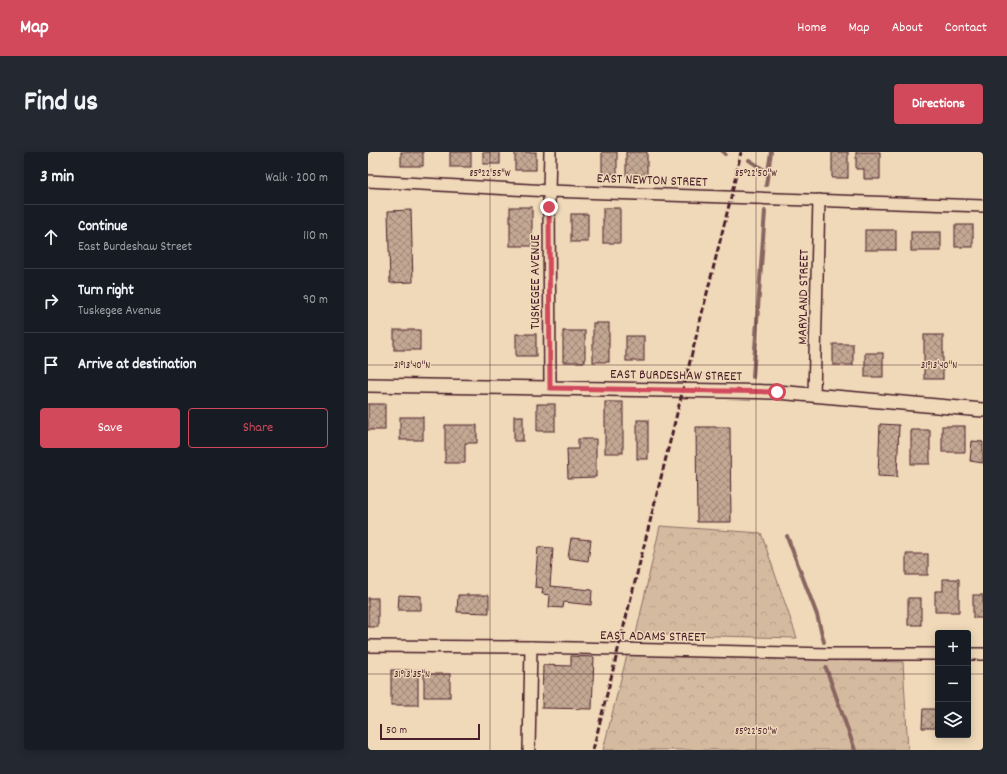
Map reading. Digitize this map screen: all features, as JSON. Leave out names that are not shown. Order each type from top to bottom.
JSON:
[{"type":"street","name":"TUSKEGEE AVENUE","points":[[550,152],[550,388]]},
{"type":"street","name":"EAST NEWTON STREET","points":[[368,181],[549,191],[983,206]]},
{"type":"street","name":"MARYLAND STREET","points":[[814,395],[819,200]]},
{"type":"street","name":"EAST BURDESHAW STREET","points":[[368,385],[777,392],[983,410]]},
{"type":"street","name":"EAST ADAMS STREET","points":[[368,646],[531,647],[829,654],[935,654]]},
{"type":"street","points":[[529,750],[531,647]]},
{"type":"street","points":[[971,654],[983,654]]},
{"type":"green space","points":[[660,526],[761,533],[797,638],[636,634]]},
{"type":"green space","points":[[627,655],[903,662],[908,750],[603,750]]},
{"type":"building","points":[[401,152],[423,152],[423,166],[401,166]]},
{"type":"building","points":[[450,152],[471,152],[471,167],[450,167]]},
{"type":"building","points":[[483,152],[500,152],[500,164],[483,164]]},
{"type":"building","points":[[515,152],[536,152],[536,170],[515,170]]},
{"type":"building","points":[[602,152],[617,152],[617,174],[602,174]]},
{"type":"building","points":[[626,152],[647,152],[647,175],[626,175]]},
{"type":"building","points":[[832,152],[848,152],[848,178],[832,178]]},
{"type":"building","points":[[856,152],[880,152],[880,179],[864,179],[864,169],[856,169]]},
{"type":"building","points":[[510,207],[532,207],[532,246],[510,246]]},
{"type":"building","points":[[603,208],[620,208],[620,243],[603,243]]},
{"type":"building","points":[[411,210],[413,282],[390,283],[388,211]]},
{"type":"building","points":[[571,214],[588,214],[588,242],[571,242]]},
{"type":"building","points":[[955,225],[973,225],[973,247],[955,247]]},
{"type":"building","points":[[865,230],[896,230],[896,250],[865,250]]},
{"type":"building","points":[[911,232],[941,232],[941,251],[911,251]]},
{"type":"building","points":[[593,323],[609,323],[609,362],[593,362]]},
{"type":"building","points":[[394,330],[420,330],[420,350],[394,350]]},
{"type":"building","points":[[563,331],[585,331],[585,362],[563,362]]},
{"type":"building","points":[[516,334],[536,334],[536,356],[516,356]]},
{"type":"building","points":[[924,335],[943,335],[943,379],[924,379]]},
{"type":"building","points":[[626,336],[644,336],[644,361],[626,361]]},
{"type":"building","points":[[833,344],[853,344],[853,365],[833,365]]},
{"type":"building","points":[[865,353],[883,353],[883,377],[865,377]]},
{"type":"building","points":[[605,402],[623,402],[623,453],[605,453]]},
{"type":"building","points":[[368,404],[385,404],[385,430],[368,430]]},
{"type":"building","points":[[537,404],[555,404],[555,431],[537,431]]},
{"type":"building","points":[[514,416],[523,416],[523,441],[514,441]]},
{"type":"building","points":[[400,417],[423,417],[423,440],[400,440]]},
{"type":"building","points":[[637,420],[648,420],[648,459],[637,459]]},
{"type":"building","points":[[880,424],[899,425],[897,477],[878,476]]},
{"type":"building","points":[[445,425],[477,425],[477,443],[465,443],[465,463],[445,463]]},
{"type":"building","points":[[942,426],[965,426],[965,452],[942,452]]},
{"type":"building","points":[[696,427],[730,427],[731,522],[697,522]]},
{"type":"building","points":[[911,430],[930,430],[930,464],[911,464]]},
{"type":"building","points":[[578,439],[596,439],[596,477],[568,478],[567,449],[578,449]]},
{"type":"building","points":[[972,441],[983,442],[983,463],[970,461]]},
{"type":"building","points":[[571,538],[591,540],[588,561],[568,558]]},
{"type":"building","points":[[538,547],[553,548],[550,586],[592,590],[591,605],[564,602],[563,608],[549,607],[550,595],[542,594],[543,588],[535,587]]},
{"type":"building","points":[[906,554],[928,554],[928,575],[906,575]]},
{"type":"building","points":[[943,579],[959,579],[959,612],[935,612],[935,591],[943,591]]},
{"type":"building","points":[[399,595],[421,596],[421,610],[398,610]]},
{"type":"building","points":[[458,595],[489,595],[489,613],[457,612]]},
{"type":"building","points":[[973,595],[983,595],[983,618],[973,618]]},
{"type":"building","points":[[368,598],[378,598],[378,627],[368,627]]},
{"type":"building","points":[[908,598],[921,598],[921,625],[908,625]]},
{"type":"building","points":[[571,656],[594,657],[592,709],[542,708],[543,665],[571,666]]},
{"type":"building","points":[[391,670],[418,670],[418,705],[391,705]]},
{"type":"building","points":[[424,674],[450,674],[450,697],[424,697]]},
{"type":"building","points":[[923,709],[935,709],[935,728],[922,728]]},
{"type":"waterway","points":[[766,185],[771,152]]},
{"type":"waterway","points":[[749,160],[767,172]]},
{"type":"waterway","points":[[753,377],[765,211]]},
{"type":"waterway","points":[[787,536],[817,615],[824,642]]},
{"type":"waterway","points":[[826,668],[855,750]]},
{"type":"railway","points":[[593,750],[741,152]]},
{"type":"route","points":[[549,207],[550,388],[777,392]]}]
